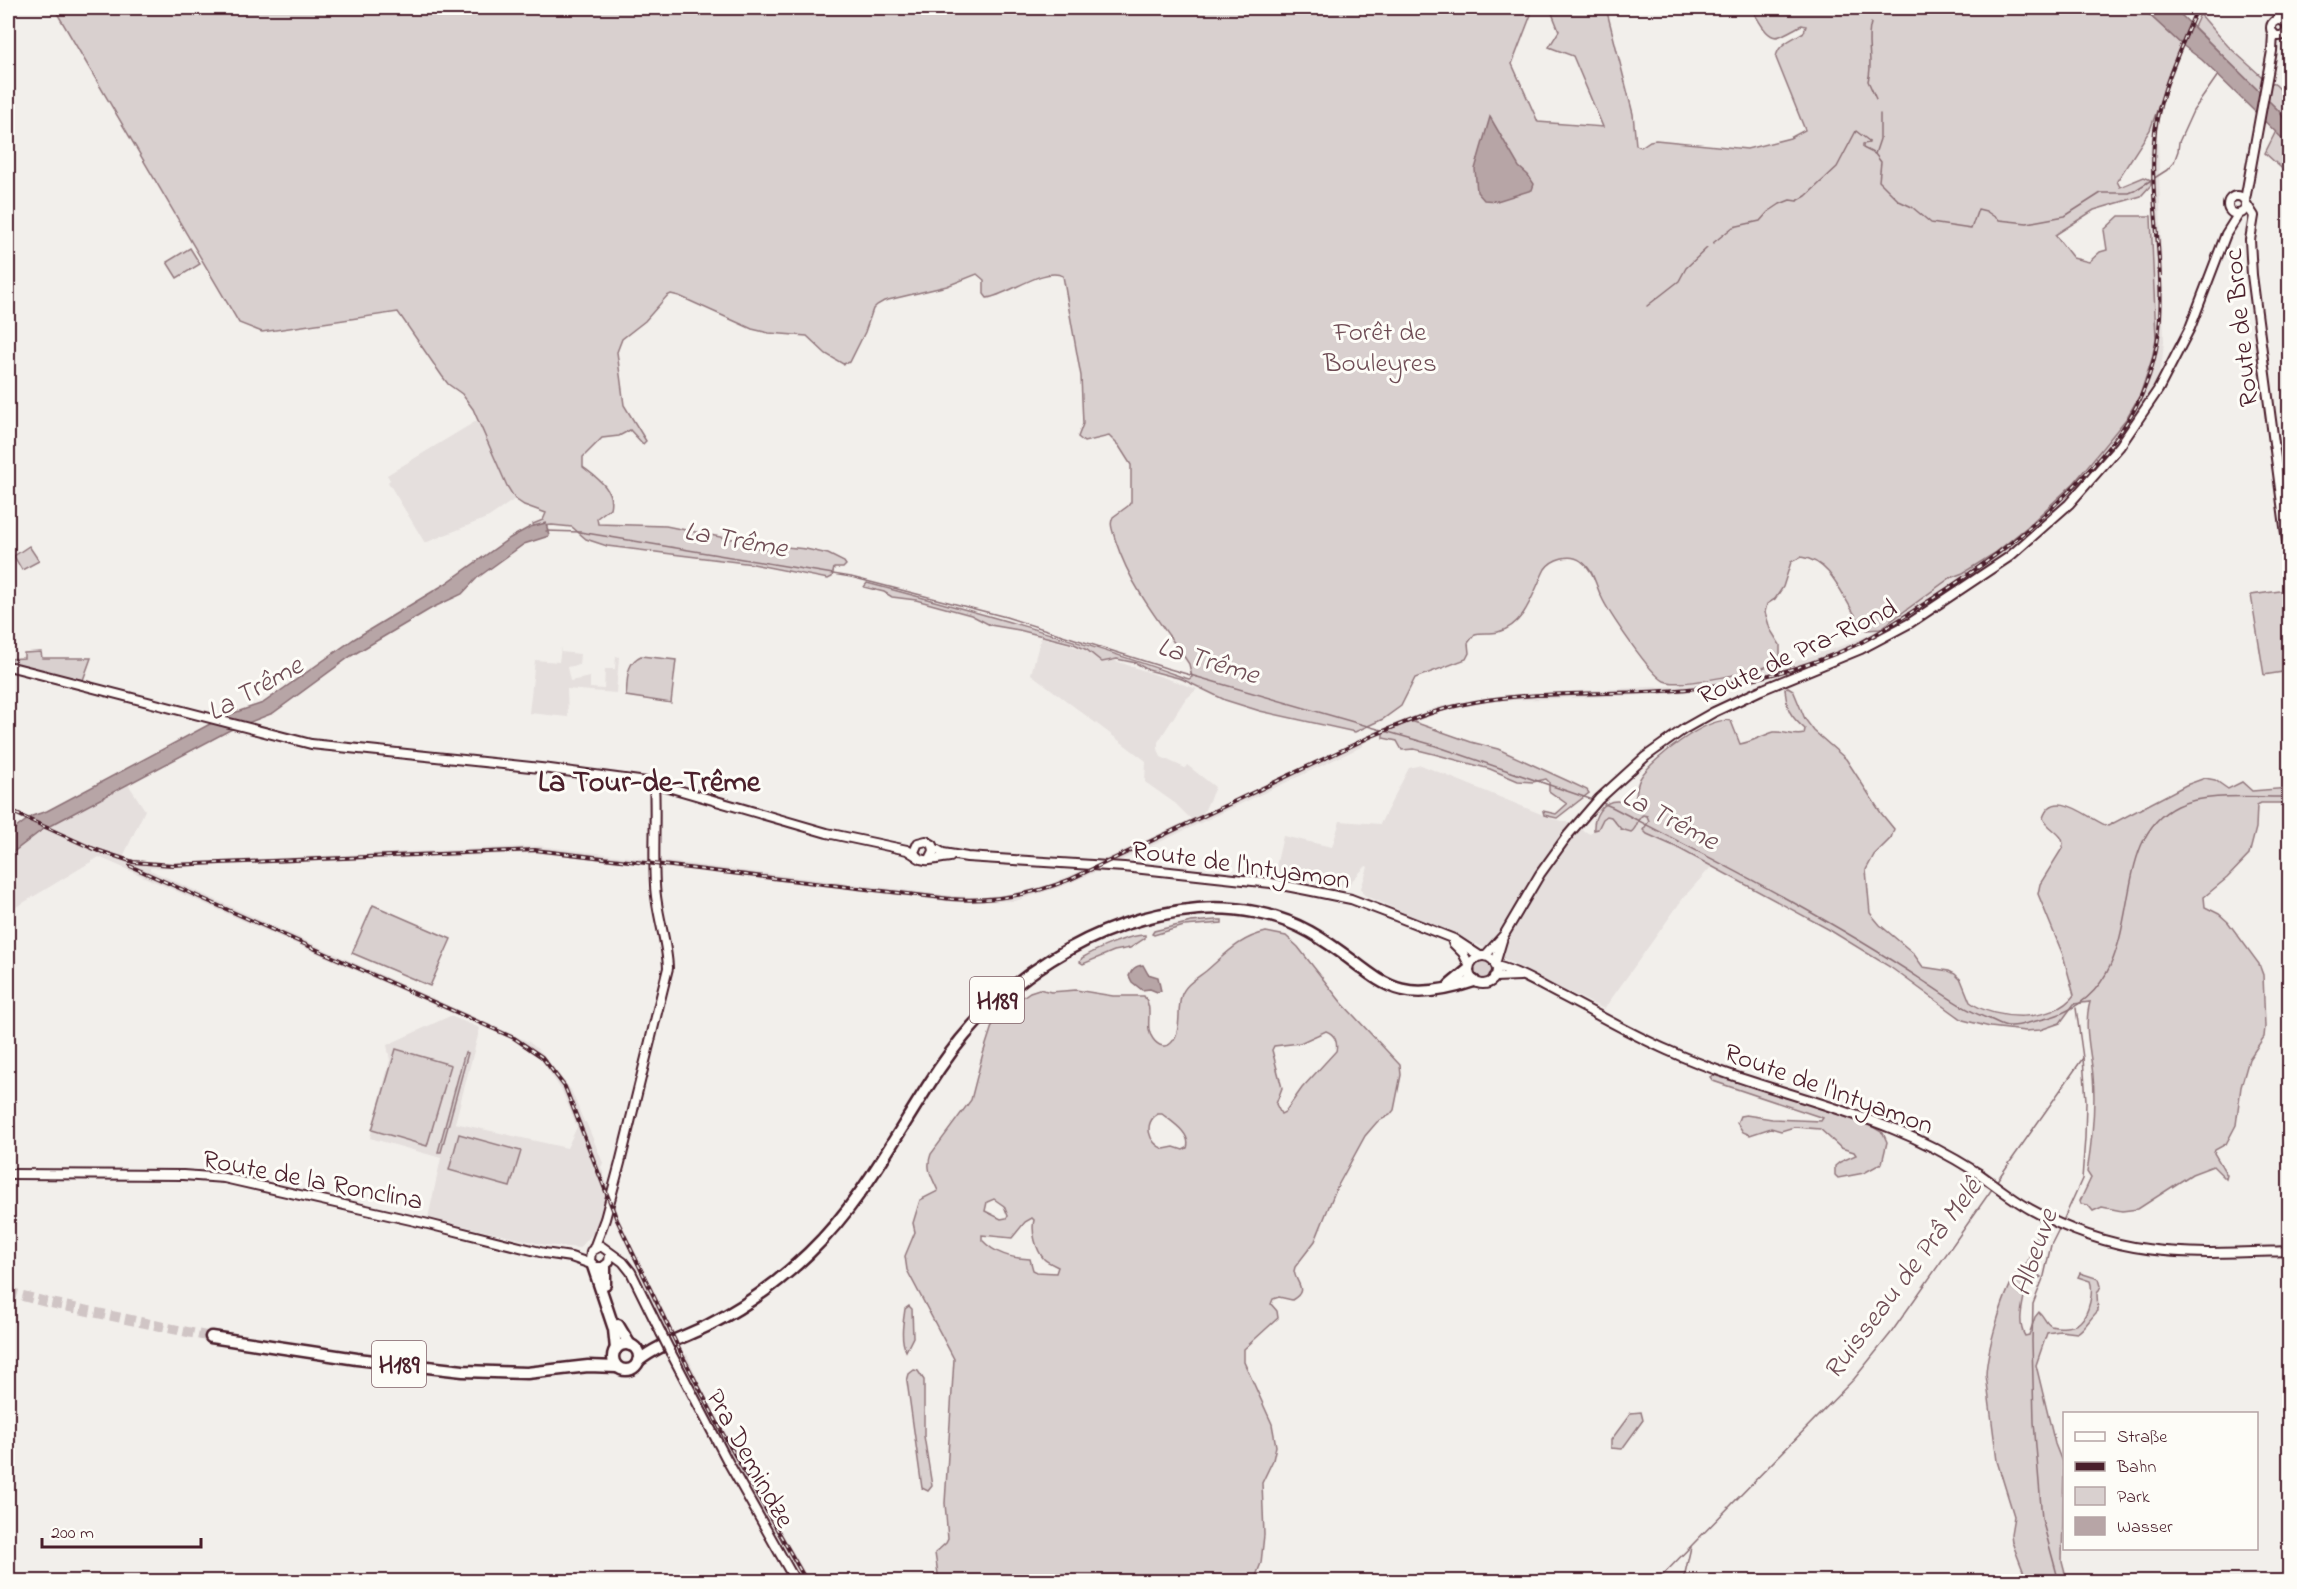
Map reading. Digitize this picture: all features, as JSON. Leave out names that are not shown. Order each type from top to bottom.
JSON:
[{"type":"highway","name":"H189","points":[[638,1361],[660,1346],[699,1330],[742,1306],[781,1278],[809,1253],[834,1227],[864,1188],[933,1077],[974,1023],[1004,994],[1030,974],[1084,941],[1125,925],[1170,913],[1237,909],[1271,916],[1304,929],[1385,984],[1413,992],[1445,989],[1474,981]]},
{"type":"highway","points":[[1445,989],[1460,979],[1469,967]]},
{"type":"highway","points":[[600,1265],[621,1332],[638,1355],[638,1361],[629,1370],[622,1370],[614,1362],[614,1329],[600,1265]]},
{"type":"highway","name":"H189","points":[[211,1337],[336,1356],[463,1371],[535,1372],[588,1366],[617,1367]]},
{"type":"highway","points":[[615,1351],[623,1345],[632,1347]]},
{"type":"highway","name":"H189","points":[[632,1347],[660,1346]]},
{"type":"highway","name":"H189","points":[[588,1366],[615,1351]]},
{"type":"main road","points":[[2289,8],[2285,23],[2287,30],[2277,35],[2271,27],[2289,8]]},
{"type":"main road","points":[[2275,21],[2281,20],[2285,23]]},
{"type":"main road","name":"Route de Pra-Riond","points":[[2226,234],[2240,214],[2246,210],[2243,200],[2266,75],[2277,35]]},
{"type":"main road","name":"Route de Pra-Riond","points":[[1482,956],[1492,950],[1503,935],[1540,874],[1568,835],[1607,791],[1645,757],[1692,725],[1745,696],[1861,650],[1885,638],[1990,570],[2043,529],[2109,459],[2144,412],[2170,370],[2190,328],[2226,234],[2229,202],[2243,200]]},
{"type":"main road","name":"Route de Broc","points":[[2243,200],[2254,216],[2251,228],[2252,275],[2289,565]]},
{"type":"main road","points":[[2230,210],[2240,214]]},
{"type":"main road","name":"Route de Broc","points":[[2240,214],[2248,219],[2251,228]]},
{"type":"main road","points":[[8,666],[287,739],[330,748],[550,769],[654,783],[827,833],[907,850],[921,860],[967,857]]},
{"type":"main road","points":[[600,1265],[589,1257],[604,1219],[668,968],[655,885],[654,783]]},
{"type":"main road","points":[[888,845],[928,842],[943,853],[967,857]]},
{"type":"main road","points":[[915,855],[918,843]]},
{"type":"main road","points":[[930,859],[934,854],[934,848]]},
{"type":"main road","name":"Route de l'Intyamon","points":[[967,857],[1099,866],[1271,884],[1307,890],[1360,902],[1457,941],[1482,956]]},
{"type":"main road","points":[[1442,935],[1461,950],[1474,981],[1487,983],[1494,977],[1496,965],[1492,959],[1482,956],[1474,958],[1469,967]]},
{"type":"main road","name":"Route de Pra-Riond","points":[[1496,965],[1503,935]]},
{"type":"main road","name":"Route de l'Intyamon","points":[[1496,965],[1513,970],[1675,1054],[1895,1130],[1947,1155],[2020,1203],[2065,1227],[2112,1243],[2172,1253],[2289,1251]]},
{"type":"main road","name":"Route de l'Intyamon","points":[[1494,977],[1514,975],[1529,978]]},
{"type":"main road","name":"Route de la Ronclina","points":[[8,1174],[183,1175],[224,1178],[424,1223],[544,1253],[571,1257]]},
{"type":"main road","points":[[600,1265],[608,1252],[604,1238],[604,1219]]},
{"type":"main road","points":[[571,1257],[601,1246],[629,1269]]},
{"type":"main road","points":[[571,1257],[600,1265],[629,1269]]},
{"type":"main road","name":"Pra Demindze","points":[[629,1269],[717,1442],[796,1581]]},
{"type":"shaded area","points":[[2158,138],[2164,341],[2162,362],[2156,382],[2147,399],[2103,459],[2016,547],[1895,626],[1850,650],[1827,659],[1795,670],[1724,688],[1669,694],[1494,701],[1449,709],[1378,736],[1362,744],[1363,746],[1109,866],[1063,886],[1015,901],[952,902],[578,856],[535,853],[150,868],[150,870],[529,1042],[541,1052],[571,1090],[584,1122],[586,1122],[603,1163],[601,1167],[620,1221],[672,1329],[667,1331],[606,1199],[594,1232],[580,1248],[545,1245],[428,1218],[441,1158],[370,1138],[390,1060],[387,1045],[450,1016],[480,1028],[455,1123],[567,1148],[577,1127],[562,1091],[540,1058],[518,1042],[99,857],[8,912],[8,856],[42,830],[128,784],[145,810],[123,857],[150,862],[538,846],[954,896],[981,897],[1010,894],[1049,885],[1191,819],[1176,804],[1145,782],[1146,761],[1031,674],[1041,637],[1197,689],[1184,701],[1158,742],[1158,749],[1161,757],[1185,768],[1187,765],[1215,787],[1203,814],[1394,724],[1438,707],[1503,695],[1671,686],[1753,671],[1780,660],[1785,665],[1847,644],[1880,629],[1924,595],[1995,553],[2012,540],[2074,483],[2126,419],[2147,377],[2156,339],[2152,182],[2149,157],[2151,139]]},
{"type":"shaded area","points":[[478,420],[515,499],[489,517],[425,543],[388,482],[390,480],[387,475]]},
{"type":"shaded area","points":[[561,647],[561,652],[580,654],[579,665],[567,667],[570,681],[590,677],[590,688],[604,689],[605,669],[615,669],[616,656],[619,657],[616,693],[567,689],[568,717],[529,713],[535,660],[559,662]]},
{"type":"shaded area","points":[[1421,765],[1553,819],[1568,822],[1590,834],[1607,816],[1611,816],[1621,829],[1634,830],[1639,817],[1643,815],[1649,818],[1643,827],[1647,834],[1712,866],[1684,897],[1604,1009],[1527,972],[1487,949],[1364,895],[1361,888],[1368,867],[1366,866],[1345,888],[1274,875],[1283,836],[1332,847],[1340,821],[1380,824],[1409,768]]},
{"type":"shaded area","points":[[687,1354],[699,1383],[740,1461],[810,1581],[804,1581],[707,1414],[679,1357]]},
{"type":"green space","name":"Forêt de Bouleyres","points":[[54,8],[1542,8],[1532,12],[1512,64],[1538,122],[1603,127],[1573,56],[1549,47],[1559,31],[1550,8],[1606,8],[1633,114],[1636,145],[1641,147],[1656,140],[1747,149],[1790,138],[1805,130],[1776,58],[1782,45],[1804,32],[1806,26],[1802,25],[1775,37],[1767,32],[1751,8],[2142,8],[2181,44],[2150,130],[2117,181],[2120,187],[2144,177],[2151,180],[2151,185],[2141,196],[2094,210],[2055,235],[2073,258],[2089,262],[2100,252],[2107,250],[2104,230],[2119,216],[2151,216],[2156,339],[2140,395],[2126,419],[2074,483],[1995,553],[1963,573],[1950,578],[1880,629],[1867,630],[1824,568],[1814,561],[1801,557],[1791,562],[1783,587],[1775,599],[1767,604],[1765,612],[1770,629],[1780,645],[1780,661],[1758,669],[1722,677],[1673,683],[1664,681],[1649,667],[1620,628],[1605,604],[1589,569],[1581,561],[1567,557],[1548,565],[1528,606],[1508,628],[1498,632],[1475,634],[1468,643],[1469,653],[1466,659],[1415,678],[1401,706],[1383,719],[1355,732],[1260,711],[1225,700],[1182,679],[1148,670],[1136,663],[1117,659],[1102,662],[1087,650],[1074,644],[990,625],[971,615],[916,600],[892,597],[884,592],[864,587],[867,583],[946,604],[1065,638],[1182,677],[1189,679],[1192,677],[1189,664],[1153,614],[1136,585],[1112,530],[1113,517],[1131,502],[1131,465],[1119,446],[1109,436],[1084,442],[1078,437],[1083,424],[1081,376],[1063,276],[1046,275],[987,298],[984,294],[984,280],[977,274],[947,286],[884,301],[873,309],[865,332],[850,362],[843,364],[826,354],[807,336],[769,333],[752,329],[671,294],[645,321],[622,339],[617,352],[624,405],[646,441],[643,444],[630,430],[619,436],[602,438],[583,457],[583,467],[603,484],[610,495],[610,508],[597,518],[598,524],[666,526],[730,539],[744,538],[750,540],[757,548],[767,550],[786,547],[828,554],[846,565],[843,568],[834,568],[832,577],[828,579],[753,564],[607,546],[586,539],[572,527],[552,525],[534,527],[533,524],[543,520],[546,513],[515,499],[473,409],[462,394],[448,384],[398,312],[262,332],[239,323]]},
{"type":"green space","points":[[2200,14],[2228,46],[2261,76],[2276,85],[2288,98],[2285,113],[2289,115],[2289,126],[2279,111],[2194,27]]},
{"type":"green space","points":[[2276,131],[2289,145],[2289,175],[2265,153]]},
{"type":"green space","points":[[190,248],[200,264],[177,278],[167,262]]},
{"type":"green space","points":[[29,546],[39,561],[22,570],[14,556]]},
{"type":"green space","points":[[2287,590],[2290,604],[2289,671],[2264,675],[2251,595]]},
{"type":"green space","points":[[41,652],[42,658],[91,658],[83,680],[8,663],[8,659],[24,658],[24,653]]},
{"type":"green space","points":[[641,656],[676,660],[671,703],[626,696],[630,668],[632,663]]},
{"type":"green space","points":[[1788,687],[1793,690],[1805,719],[1814,731],[1846,759],[1894,829],[1891,838],[1874,855],[1866,870],[1870,913],[1880,925],[1913,953],[1923,967],[1955,974],[1961,980],[1970,1002],[1994,1013],[2009,1016],[2039,1015],[2053,1011],[2074,995],[2063,955],[2038,894],[2040,884],[2063,847],[2059,835],[2043,818],[2048,808],[2056,804],[2074,808],[2108,826],[2186,785],[2205,778],[2215,780],[2228,789],[2242,782],[2252,791],[2289,788],[2289,803],[2257,805],[2256,828],[2249,855],[2227,878],[2204,897],[2205,907],[2228,922],[2259,964],[2263,975],[2264,1037],[2249,1059],[2241,1087],[2236,1125],[2226,1144],[2214,1153],[2227,1175],[2226,1179],[2213,1166],[2192,1174],[2138,1209],[2122,1211],[2102,1207],[2093,1211],[2080,1201],[2091,1178],[2087,1172],[2094,1100],[2087,1030],[2090,1002],[2074,1004],[2060,1023],[2040,1030],[2025,1031],[1990,1027],[1963,1020],[1890,967],[1828,929],[1676,847],[1647,834],[1643,830],[1649,821],[1647,816],[1643,815],[1639,819],[1631,832],[1621,829],[1611,817],[1607,816],[1598,829],[1594,830],[1597,815],[1603,807],[1617,801],[1633,804],[1639,780],[1647,769],[1682,740],[1709,725],[1731,721],[1740,744],[1774,732],[1804,734],[1805,729],[1795,720],[1788,707],[1785,689]]},
{"type":"green space","points":[[1409,722],[1498,749],[1587,790],[1589,793],[1557,818],[1544,815],[1543,811],[1556,814],[1567,804],[1549,791],[1549,782],[1546,779],[1533,782],[1518,781],[1490,769],[1434,754],[1414,749],[1402,750],[1397,741],[1383,738],[1383,732]]},
{"type":"green space","points":[[373,905],[451,939],[430,986],[352,953]]},
{"type":"green space","points":[[1222,920],[1222,923],[1184,926],[1152,934],[1154,931],[1191,922]]},
{"type":"green space","points":[[1266,932],[1286,936],[1298,947],[1341,1002],[1400,1065],[1401,1075],[1394,1110],[1377,1122],[1365,1136],[1336,1189],[1315,1241],[1295,1267],[1300,1293],[1292,1300],[1279,1297],[1273,1299],[1271,1304],[1277,1311],[1278,1318],[1244,1349],[1244,1362],[1272,1424],[1276,1446],[1273,1460],[1262,1483],[1264,1535],[1261,1563],[1254,1581],[939,1581],[935,1553],[948,1539],[945,1503],[954,1359],[907,1270],[905,1256],[915,1232],[913,1223],[920,1200],[938,1191],[929,1169],[931,1154],[971,1100],[993,1023],[1010,1006],[1030,992],[1039,989],[1051,992],[1076,990],[1113,996],[1144,996],[1149,1007],[1150,1034],[1157,1043],[1162,1046],[1167,1045],[1172,1042],[1177,1032],[1180,1002],[1185,989],[1233,947]],"holes":[[[1326,1031],[1332,1034],[1337,1045],[1336,1051],[1281,1114],[1276,1104],[1282,1088],[1272,1050],[1274,1046],[1300,1043]],[[1162,1114],[1176,1125],[1187,1138],[1187,1148],[1183,1150],[1174,1147],[1164,1149],[1154,1143],[1149,1133],[1150,1122]],[[994,1199],[1004,1206],[1008,1216],[1001,1219],[985,1211],[987,1202]],[[1032,1218],[1034,1220],[1033,1229],[1037,1246],[1044,1259],[1058,1267],[1056,1273],[1037,1272],[1033,1270],[1030,1259],[1004,1254],[992,1249],[982,1240],[982,1235],[1012,1238],[1025,1222]]]},
{"type":"green space","points":[[1145,935],[1145,938],[1130,948],[1114,951],[1083,964],[1080,962],[1082,958],[1113,943]]},
{"type":"green space","points":[[1483,961],[1489,964],[1492,970],[1489,976],[1483,979],[1477,976],[1474,970],[1477,964]]},
{"type":"green space","points":[[396,1049],[451,1065],[427,1146],[372,1130]]},
{"type":"green space","points":[[465,1052],[468,1053],[441,1152],[438,1152]]},
{"type":"green space","points":[[1713,1075],[1848,1116],[1873,1127],[1883,1133],[1887,1142],[1882,1163],[1864,1173],[1838,1178],[1835,1175],[1835,1166],[1856,1155],[1854,1152],[1841,1148],[1820,1129],[1794,1127],[1781,1131],[1771,1128],[1750,1135],[1743,1132],[1737,1123],[1740,1116],[1821,1121],[1823,1118],[1713,1081],[1710,1077]]},
{"type":"green space","points":[[459,1134],[521,1151],[510,1187],[449,1170]]},
{"type":"green space","points":[[2035,1237],[2038,1239],[2030,1269],[2041,1277],[2026,1286],[2021,1311],[2021,1324],[2025,1336],[2029,1335],[2039,1312],[2051,1326],[2070,1326],[2080,1322],[2090,1302],[2091,1285],[2090,1281],[2078,1277],[2080,1273],[2099,1279],[2101,1286],[2097,1294],[2098,1311],[2077,1333],[2060,1331],[2047,1333],[2036,1365],[2055,1444],[2063,1464],[2062,1562],[2067,1581],[2027,1581],[2012,1542],[2014,1516],[1997,1461],[1986,1375],[1992,1338],[2000,1310],[2015,1276],[2027,1263]]},
{"type":"green space","points":[[909,1306],[912,1309],[913,1337],[906,1351],[903,1341],[903,1325],[905,1309]]},
{"type":"green space","points":[[914,1370],[918,1371],[924,1380],[924,1436],[932,1486],[928,1491],[922,1488],[907,1381],[909,1374]]},
{"type":"green space","points":[[1641,1412],[1643,1420],[1622,1449],[1611,1448],[1611,1440],[1631,1413]]},
{"type":"water","points":[[2142,8],[2174,8],[2279,111],[2289,126],[2289,145],[2202,60]]},
{"type":"water","points":[[1490,117],[1519,167],[1534,184],[1532,190],[1497,201],[1484,200],[1477,192],[1475,169]]},
{"type":"water","points":[[546,523],[549,536],[524,544],[477,578],[462,594],[432,608],[351,656],[273,713],[230,730],[42,830],[8,856],[8,834],[32,816],[47,811],[225,716],[263,703],[354,639],[445,584],[510,538],[530,527]]},
{"type":"water","points":[[1143,965],[1148,974],[1158,977],[1161,991],[1142,990],[1132,982],[1129,976],[1131,971]]},
{"type":"waterway","points":[[1871,23],[1868,81],[1876,99]]},
{"type":"waterway","points":[[1713,243],[1733,227],[1760,221],[1780,204],[1790,200],[1797,201],[1806,196],[1837,167],[1856,131],[1869,141],[1863,144],[1863,148],[1875,154],[1881,162],[1879,181],[1899,201],[1912,207],[1931,223],[1971,229],[1978,209],[1986,211],[1999,220],[2027,223],[2065,216],[2101,193],[2129,193],[2167,170],[2174,162],[2179,142],[2193,111],[2218,75]]},
{"type":"waterway","points":[[1875,154],[1880,139],[1880,114]]},
{"type":"waterway","points":[[1647,306],[1679,281],[1686,268],[1707,248]]},
{"type":"waterway","name":"La Trême","points":[[546,531],[580,532],[851,577],[1006,617],[1166,668],[1430,744],[1593,800]]},
{"type":"waterway","name":"La Trême","points":[[1600,802],[1771,890],[1849,935],[1966,1008],[2002,1025],[2013,1026],[2040,1020],[2078,1005],[2102,981],[2116,951],[2139,852],[2153,825],[2177,806],[2203,799],[2290,797]]},
{"type":"waterway","name":"Albeuve","points":[[2062,1223],[2082,1179],[2085,1138],[2086,1101],[2076,1008]]},
{"type":"waterway","name":"Ruisseau de Prâ Melê","points":[[1996,1182],[2083,1058]]},
{"type":"waterway","name":"Ruisseau de Prâ Melê","points":[[1656,1582],[1854,1379],[1891,1333],[1992,1189]]},
{"type":"waterway","name":"Albeuve","points":[[2059,1582],[2042,1519],[2034,1422],[2032,1341],[2033,1304],[2044,1276],[2051,1245],[2060,1227]]},
{"type":"waterway","points":[[1683,1582],[1691,1547]]},
{"type":"tunnel","points":[[8,1292],[211,1337]]},
{"type":"railway","points":[[91,848],[133,862],[172,865],[535,850],[951,899],[997,898],[1027,893],[1071,879],[1372,736],[1448,708],[1475,702],[1534,695],[1683,690],[1769,675],[1825,658],[1860,643],[1887,627],[1954,584],[2015,540],[2053,507],[2090,469],[2129,419],[2146,384],[2155,354],[2159,324],[2161,294],[2153,172],[2156,125],[2164,91],[2197,8]]},
{"type":"railway","points":[[8,810],[98,851]]},
{"type":"railway","points":[[130,866],[514,1038],[542,1057],[565,1087],[617,1220],[680,1351],[723,1434],[807,1582]]},
{"type":"district","name":"La Tour-de-Trême","points":[[649,781]]}]
